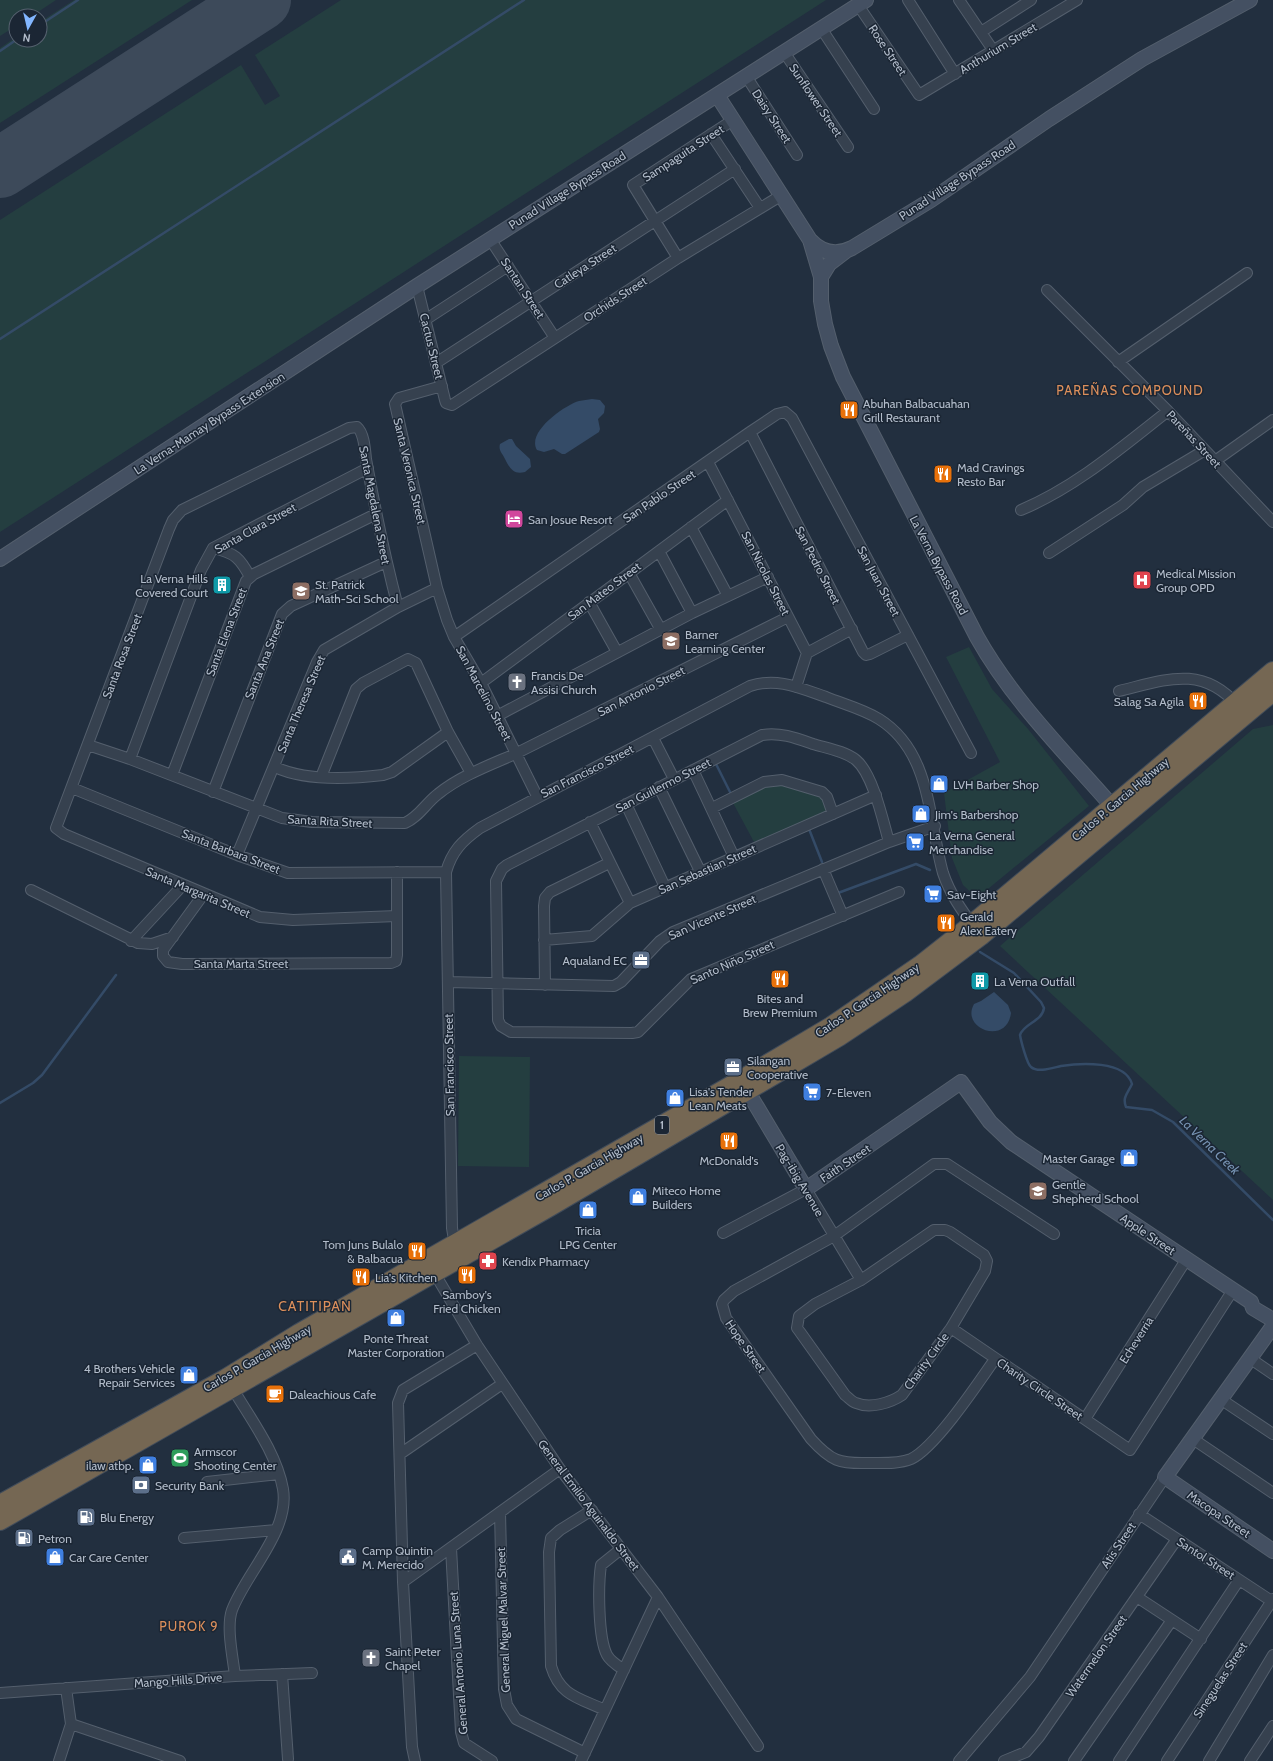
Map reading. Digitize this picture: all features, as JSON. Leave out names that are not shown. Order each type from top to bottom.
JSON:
[{"type":"highway","name":"Carlos P. Garcia Highway","points":[[0,1521],[229,1383],[744,1086],[835,1031],[920,965],[977,930],[1241,709],[1273,671]]},
{"type":"highway","name":"Carlos P. Garcia Highway","points":[[1241,709],[1273,692]]},
{"type":"highway","name":"Carlos P. Garcia Highway","points":[[0,1504],[229,1383]]},
{"type":"street","points":[[908,0],[955,74]]},
{"type":"street","points":[[959,0],[992,50]]},
{"type":"street","points":[[981,32],[1031,0]]},
{"type":"street","name":"Anthurium Street","points":[[919,95],[1077,0]]},
{"type":"street","name":"Punad Village Bypass Road","points":[[846,251],[931,200],[1049,119],[1136,63],[1250,0]]},
{"type":"street","name":"Punad Village Bypass Road","points":[[417,286],[862,3]]},
{"type":"street","name":"Rose Street","points":[[862,3],[919,95]]},
{"type":"street","points":[[821,28],[874,109]]},
{"type":"street","name":"Sunflower Street","points":[[784,52],[848,147]]},
{"type":"street","name":"Daisy Street","points":[[746,76],[797,155]]},
{"type":"street","points":[[717,95],[782,194],[810,240],[818,247],[828,252],[846,251]]},
{"type":"street","name":"Sampaguita Street","points":[[655,221],[633,185],[734,120]]},
{"type":"street","points":[[711,134],[760,208]]},
{"type":"street","name":"Catleya Street","points":[[436,363],[735,169]]},
{"type":"street","name":"Orchids Street","points":[[449,404],[455,403],[678,258],[782,194]]},
{"type":"street","points":[[655,221],[678,258]]},
{"type":"street","name":"Santan Street","points":[[490,239],[555,338]]},
{"type":"street","name":"La Verna Bypass Road","points":[[810,240],[821,277],[821,301],[825,324],[831,346],[843,378],[977,637],[1001,677],[1019,700],[1117,812]]},
{"type":"street","points":[[821,277],[829,264],[846,251]]},
{"type":"street","points":[[426,320],[508,266]]},
{"type":"street","points":[[1118,362],[1247,273]]},
{"type":"street","name":"Cactus Street","points":[[417,286],[445,400],[449,404]]},
{"type":"street","name":"La Verna-Mamay Bypass Extension","points":[[0,559],[417,286]]},
{"type":"street","name":"Pareñas Street","points":[[1047,290],[1168,410],[1214,461],[1273,522]]},
{"type":"street","name":"Santa Veronica Street","points":[[437,588],[395,404],[399,398],[442,386]]},
{"type":"street","points":[[1022,510],[1053,496],[1102,463],[1168,410]]},
{"type":"street","name":"San Pablo Street","points":[[454,637],[750,432],[777,414],[785,412]]},
{"type":"street","name":"San Juan Street","points":[[785,412],[792,418],[971,753]]},
{"type":"street","points":[[1214,461],[1273,420]]},
{"type":"street","name":"Santa Magdalena Street","points":[[357,427],[360,430],[386,562],[398,607]]},
{"type":"street","name":"Santa Rosa Street","points":[[56,828],[169,529],[177,514],[191,505],[349,428],[357,427]]},
{"type":"street","name":"San Pedro Street","points":[[750,432],[863,652],[866,655],[908,634]]},
{"type":"street","points":[[1049,553],[1123,505],[1143,487],[1205,450]]},
{"type":"street","name":"San Nicolas Street","points":[[708,462],[807,653]]},
{"type":"street","name":"Santa Clara Street","points":[[130,758],[201,570],[213,548],[368,468]]},
{"type":"street","name":"San Mateo Street","points":[[481,683],[728,500]]},
{"type":"street","name":"Santa Elena Street","points":[[172,775],[244,585],[250,577],[376,514]]},
{"type":"street","points":[[691,527],[728,596]]},
{"type":"street","points":[[213,548],[228,552],[239,558],[250,577]]},
{"type":"street","points":[[659,551],[692,613]]},
{"type":"street","name":"Santa Ana Street","points":[[213,792],[282,614],[291,606],[386,562]]},
{"type":"street","points":[[629,573],[661,630]]},
{"type":"street","points":[[497,716],[692,613],[768,577]]},
{"type":"street","name":"Santa Theresa Street","points":[[236,855],[275,767],[317,662],[324,650],[398,607],[437,588]]},
{"type":"street","name":"San Marcelino Street","points":[[437,588],[454,637],[481,683],[537,796]]},
{"type":"street","points":[[590,602],[617,652]]},
{"type":"street","name":"San Antonio Street","points":[[516,754],[788,616]]},
{"type":"street","points":[[796,687],[807,653],[852,629]]},
{"type":"street","points":[[321,777],[356,689],[363,683],[406,660],[411,660],[416,663],[448,732],[472,773]]},
{"type":"street","points":[[1119,691],[1172,679],[1190,678],[1215,686],[1241,709]]},
{"type":"street","name":"San Francisco Street","points":[[458,1251],[452,1228],[446,872],[450,859],[463,840],[480,828],[537,796],[653,738],[750,686],[763,682],[778,682],[796,687],[878,718],[889,726],[902,740],[919,769],[935,826],[945,879],[951,893],[977,930]]},
{"type":"street","points":[[275,767],[296,774],[321,777],[374,776],[392,772],[448,732]]},
{"type":"street","name":"San Guillermo Street","points":[[497,983],[496,881],[498,875],[507,864],[762,735],[781,735],[793,737],[848,755],[856,760],[863,768],[876,795],[889,842]]},
{"type":"street","points":[[653,738],[674,779]]},
{"type":"street","name":"Santa Rita Street","points":[[88,744],[130,758],[213,792],[289,820],[398,824],[405,823],[414,818],[438,794],[472,773],[516,754]]},
{"type":"street","points":[[693,770],[734,857]]},
{"type":"street","points":[[712,808],[764,782],[782,780],[822,792],[826,797],[833,814]]},
{"type":"street","points":[[659,787],[700,871]]},
{"type":"street","name":"Santa Barbara Street","points":[[72,788],[236,855],[280,871],[297,874],[446,872]]},
{"type":"street","name":"San Sebastian Street","points":[[544,940],[592,936],[630,903],[876,795]]},
{"type":"street","points":[[626,804],[666,887]]},
{"type":"street","points":[[590,822],[630,903]]},
{"type":"street","name":"San Vicente Street","points":[[448,982],[614,986],[621,982],[660,941],[673,932],[889,842],[935,826]]},
{"type":"street","name":"Santa Margarita Street","points":[[56,828],[59,832],[182,886],[260,917],[293,920],[397,916]]},
{"type":"street","points":[[545,985],[545,898],[550,892],[609,863]]},
{"type":"street","points":[[824,869],[843,916]]},
{"type":"street","points":[[397,872],[397,916]]},
{"type":"street","points":[[131,941],[182,886]]},
{"type":"street","points":[[31,890],[131,941],[152,944],[172,937]]},
{"type":"street","name":"Santo Niño Street","points":[[497,983],[498,1020],[501,1026],[511,1032],[632,1033],[643,1028],[687,981],[899,892]]},
{"type":"street","name":"Santa Marta Street","points":[[203,895],[164,950],[163,956],[168,962],[182,964],[391,963],[396,961],[397,916]]},
{"type":"street","name":"Faith Street","points":[[723,1233],[806,1190],[961,1082]]},
{"type":"street","name":"Apple Street","points":[[961,1082],[990,1122],[1011,1142],[1232,1290],[1251,1302],[1257,1302],[1273,1312]]},
{"type":"street","name":"Pag-ibig Avenue","points":[[744,1086],[862,1280]]},
{"type":"street","name":"Hope Street","points":[[995,1359],[945,1426],[922,1452],[911,1459],[895,1463],[857,1464],[832,1459],[824,1454],[811,1439],[726,1318],[722,1304],[724,1300],[734,1291],[834,1236],[934,1164],[947,1164],[1054,1234]]},
{"type":"street","name":"Charity Circle","points":[[934,1230],[945,1230],[950,1232],[984,1255],[987,1260],[985,1271],[951,1328],[902,1395],[894,1400],[881,1404],[867,1405],[856,1403],[845,1395],[797,1328],[799,1316],[804,1311],[862,1280],[934,1230]]},
{"type":"street","name":"Echeverria","points":[[1085,1419],[1186,1260]]},
{"type":"street","name":"General Emilio Aguinaldo Street","points":[[430,1267],[502,1384],[560,1469],[658,1596],[758,1746]]},
{"type":"street","name":"Charity Circle Street","points":[[951,1328],[1130,1450],[1232,1290]]},
{"type":"street","name":"Apple Street","points":[[1251,1302],[1253,1308],[1273,1320]]},
{"type":"street","name":"Atis Street","points":[[959,1761],[1030,1677],[1139,1514],[1222,1400],[1273,1326]]},
{"type":"street","points":[[415,1761],[412,1747],[403,1582],[398,1403],[403,1390],[477,1345]]},
{"type":"street","points":[[1251,1359],[1273,1374]]},
{"type":"street","name":"Mango Hills Drive","points":[[0,1693],[235,1676],[230,1629],[232,1611],[276,1530],[283,1506],[283,1490],[279,1474],[264,1441],[229,1383]]},
{"type":"street","points":[[400,1454],[502,1384]]},
{"type":"street","points":[[1222,1400],[1273,1434]]},
{"type":"street","points":[[1193,1439],[1273,1493]]},
{"type":"street","points":[[403,1582],[560,1469]]},
{"type":"street","points":[[207,1482],[279,1474]]},
{"type":"street","name":"Macopa Street","points":[[1165,1477],[1273,1551]]},
{"type":"street","points":[[592,1510],[560,1530],[551,1538],[549,1552],[551,1666],[555,1680],[563,1689],[605,1710]]},
{"type":"street","name":"General Miguel Malvar Street","points":[[500,1512],[504,1689],[507,1705],[516,1719],[583,1757]]},
{"type":"street","name":"Santol Street","points":[[1139,1514],[1273,1601]]},
{"type":"street","points":[[184,1538],[276,1530]]},
{"type":"street","name":"Watermelon Street","points":[[1004,1761],[1024,1753],[1032,1745],[1177,1539]]},
{"type":"street","name":"General Antonio Luna Street","points":[[451,1548],[460,1732],[464,1743],[492,1761]]},
{"type":"street","points":[[621,1549],[601,1565],[599,1575],[601,1635],[608,1657],[624,1670]]},
{"type":"street","points":[[1119,1761],[1239,1580]]},
{"type":"street","points":[[583,1757],[658,1596]]},
{"type":"street","points":[[1137,1597],[1201,1639]]},
{"type":"street","name":"Sineguelas Street","points":[[1168,1760],[1273,1601]]},
{"type":"street","points":[[1074,1761],[1172,1620]]},
{"type":"street","points":[[1209,1761],[1273,1656]]},
{"type":"street","points":[[235,1676],[312,1673]]},
{"type":"street","points":[[282,1674],[288,1760]]},
{"type":"street","points":[[59,1761],[71,1724],[66,1688]]},
{"type":"street","points":[[71,1724],[180,1761]]},
{"type":"street","points":[[1250,1761],[1273,1726]]},
{"type":"green space","points":[[0,0],[56,0],[44,8],[8,8],[8,31],[0,36]]},
{"type":"green space","points":[[74,0],[192,0],[0,123],[0,48],[8,42],[8,48],[48,48],[48,17]]},
{"type":"green space","points":[[341,0],[826,0],[0,532],[0,220],[241,65],[265,105],[280,96],[255,55]]},
{"type":"green space","points":[[969,647],[992,689],[1028,729],[1089,806],[977,898],[963,885],[952,858],[944,793],[1000,762],[946,657]]},
{"type":"green space","points":[[1273,725],[1273,1200],[1000,946],[1253,729]]},
{"type":"green space","points":[[779,783],[822,796],[829,812],[754,842],[732,801],[761,787]]},
{"type":"green space","points":[[459,1056],[530,1057],[529,1167],[458,1166]]},
{"type":"water","points":[[592,399],[600,400],[605,406],[604,413],[598,419],[600,429],[599,432],[565,454],[562,454],[554,449],[544,452],[537,450],[535,443],[537,435],[549,420],[565,408],[579,401]]},
{"type":"water","points":[[512,439],[516,446],[530,459],[531,467],[525,472],[515,472],[509,466],[501,452],[500,444]]},
{"type":"water","points":[[994,992],[1008,1005],[1011,1013],[1008,1023],[1002,1029],[994,1031],[978,1027],[973,1021],[971,1013],[974,1004]]},
{"type":"waterway","points":[[48,20],[78,0]]},
{"type":"waterway","points":[[0,339],[524,0]]},
{"type":"waterway","points":[[0,51],[8,46]]},
{"type":"waterway","name":"La Verna Creek","points":[[715,762],[731,794]]},
{"type":"waterway","name":"La Verna Creek","points":[[809,829],[822,862]]},
{"type":"waterway","name":"La Verna Creek","points":[[838,893],[916,864],[930,870]]},
{"type":"waterway","name":"La Verna Creek","points":[[980,952],[1014,973],[1041,1002],[1044,1008],[1043,1013],[1037,1020],[1025,1028],[1020,1035],[1026,1057],[1031,1067],[1041,1070],[1069,1065],[1090,1064],[1111,1067],[1121,1071],[1128,1076],[1132,1084],[1125,1098],[1126,1107],[1152,1110],[1173,1122],[1273,1220]]},
{"type":"waterway","points":[[0,1103],[33,1083],[42,1075],[116,975]]},
{"type":"runway","points":[[0,168],[261,0]]},
{"type":"place","name":"Abuhan Balbacuahan Grill Restaurant","points":[[849,410]]},
{"type":"place","name":"Mad Cravings Resto Bar","points":[[943,474]]},
{"type":"place","name":"San Josue Resort","points":[[514,519]]},
{"type":"place","name":"Medical Mission Group OPD","points":[[1142,580]]},
{"type":"place","name":"La Verna Hills Covered Court","points":[[222,585]]},
{"type":"place","name":"St. Patrick Math-Sci School","points":[[301,591]]},
{"type":"place","name":"Barner Learning Center","points":[[671,641]]},
{"type":"place","name":"Francis De Assisi Church","points":[[517,682]]},
{"type":"place","name":"Salag Sa Agila","points":[[1198,701]]},
{"type":"place","name":"LVH Barber Shop","points":[[939,784]]},
{"type":"place","name":"Jim's Barbershop","points":[[921,814]]},
{"type":"place","name":"La Verna General Merchandise","points":[[915,842]]},
{"type":"place","name":"Sav-Eight","points":[[933,894]]},
{"type":"place","name":"Gerald Alex Eatery","points":[[946,923]]},
{"type":"place","name":"Aqualand EC","points":[[641,960]]},
{"type":"place","name":"Bites and Brew Premium","points":[[780,979]]},
{"type":"place","name":"La Verna Outfall","points":[[980,981]]},
{"type":"place","name":"Silangan Cooperative","points":[[733,1067]]},
{"type":"place","name":"7-Eleven","points":[[812,1092]]},
{"type":"place","name":"Lisa's Tender Lean Meats","points":[[675,1098]]},
{"type":"place","name":"McDonald's","points":[[729,1141]]},
{"type":"place","name":"Master Garage","points":[[1129,1158]]},
{"type":"place","name":"Gentle Shepherd School","points":[[1038,1191]]},
{"type":"place","name":"Miteco Home Builders","points":[[638,1197]]},
{"type":"place","name":"Tricia LPG Center","points":[[588,1210]]},
{"type":"place","name":"Tom Juns Bulalo & Balbacua","points":[[417,1251]]},
{"type":"place","name":"Kendix Pharmacy","points":[[488,1261]]},
{"type":"place","name":"Samboy's Fried Chicken","points":[[467,1275]]},
{"type":"place","name":"Lia's Kitchen","points":[[361,1277]]},
{"type":"place","name":"Ponte Threat Master Corporation","points":[[396,1318]]},
{"type":"place","name":"4 Brothers Vehicle Repair Services","points":[[189,1375]]},
{"type":"place","name":"Daleachious Cafe","points":[[275,1394]]},
{"type":"place","name":"Armscor Shooting Center","points":[[180,1458]]},
{"type":"place","name":"ilaw atbp.","points":[[148,1465]]},
{"type":"place","name":"Security Bank","points":[[141,1485]]},
{"type":"place","name":"Blu Energy","points":[[86,1517]]},
{"type":"place","name":"Petron","points":[[24,1538]]},
{"type":"place","name":"Car Care Center","points":[[55,1557]]},
{"type":"place","name":"Camp Quintin M. Merecido","points":[[348,1557]]},
{"type":"place","name":"Saint Peter Chapel","points":[[371,1658]]},
{"type":"district","name":"PAREÑAS COMPOUND","points":[[1130,390]]},
{"type":"district","name":"CATITIPAN","points":[[315,1306]]},
{"type":"district","name":"PUROK 9","points":[[189,1626]]}]
